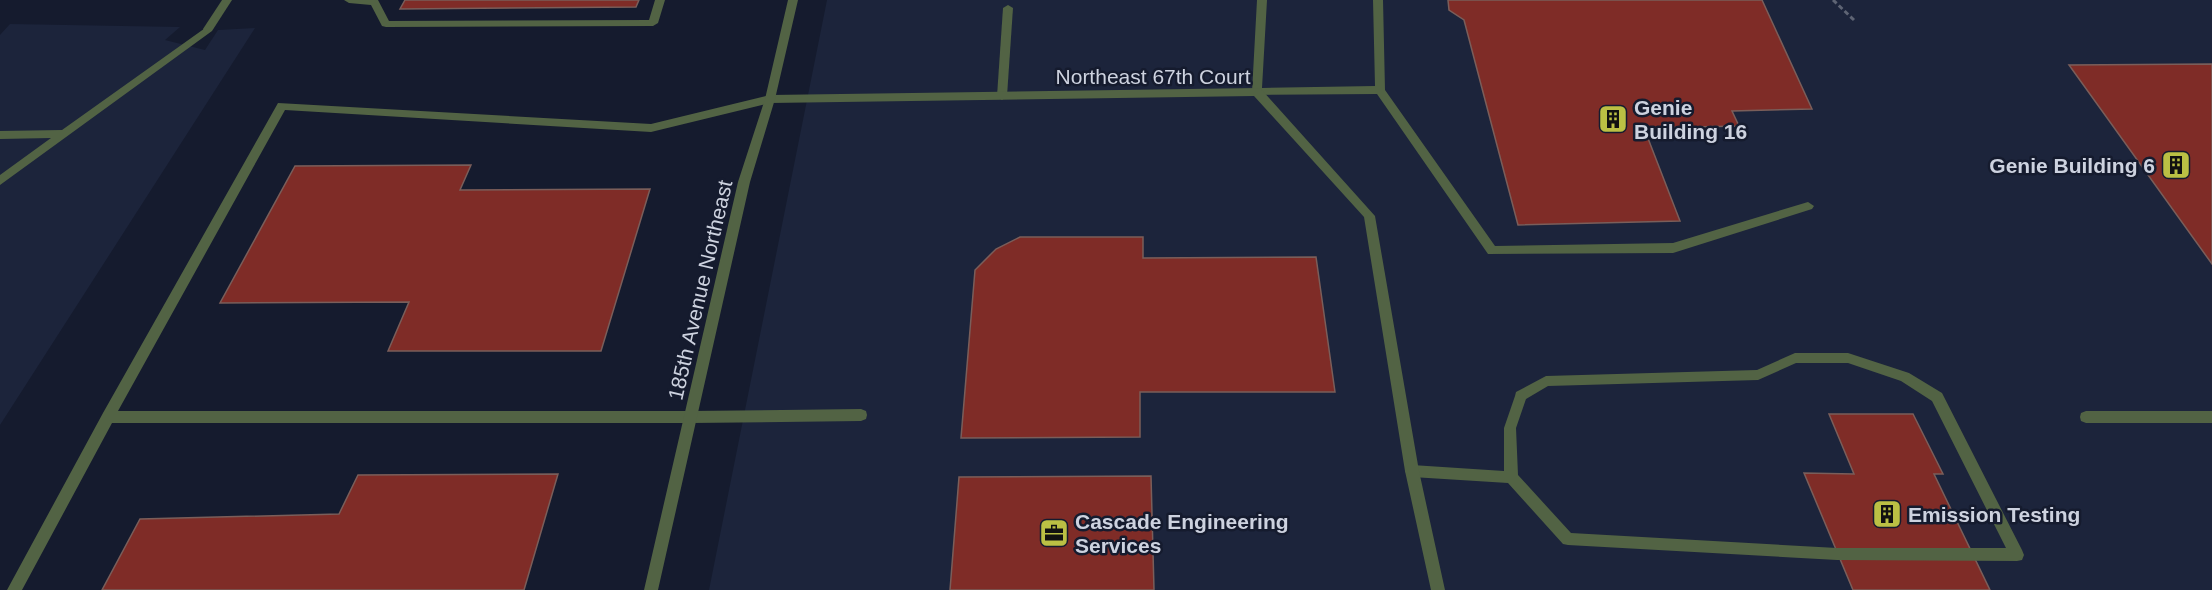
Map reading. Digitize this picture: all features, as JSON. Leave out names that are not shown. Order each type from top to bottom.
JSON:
[{"type":"street","points":[[0,182],[208,28],[226,0]]},
{"type":"street","points":[[349,0],[374,2],[386,24],[653,23],[660,0]]},
{"type":"street","name":"185th Avenue Northeast","points":[[651,590],[744,182],[770,99],[793,0]]},
{"type":"street","points":[[1262,0],[1257,92],[1380,90]]},
{"type":"street","points":[[1378,0],[1380,90],[1492,251],[1673,248],[1808,206]]},
{"type":"street","points":[[1002,96],[1008,8]]},
{"type":"street","name":"Northeast 67th Court","points":[[108,417],[282,106],[651,128],[770,99],[1257,92],[1369,216],[1412,471],[1438,590]]},
{"type":"street","points":[[0,135],[64,134]]},
{"type":"street","points":[[1412,471],[1511,477],[1568,539],[1838,554],[2017,555],[1937,397],[1905,377],[1848,358],[1795,358],[1758,375],[1546,381],[1521,396],[1510,428],[1511,477]]},
{"type":"street","points":[[14,590],[108,417],[861,415]]},
{"type":"street","points":[[2086,417],[2212,417]]},
{"type":"path","points":[[1833,0],[1854,20]]},
{"type":"shaded area","points":[[827,0],[2212,0],[2212,590],[709,590]]},
{"type":"shaded area","points":[[10,24],[180,27],[165,40],[205,50],[218,30],[255,28],[0,425],[0,35]]},
{"type":"building","points":[[405,0],[639,0],[636,7],[400,9]]},
{"type":"building","name":"Genie Building 16","points":[[1448,0],[1762,0],[1812,109],[1732,111],[1739,126],[1644,128],[1680,221],[1518,225],[1464,20],[1449,10]]},
{"type":"building","name":"Genie Building 6","points":[[2212,64],[2212,264],[2069,65]]},
{"type":"building","points":[[471,165],[460,190],[650,189],[601,351],[388,351],[409,302],[220,303],[295,166]]},
{"type":"building","points":[[1020,237],[1143,237],[1143,258],[1316,257],[1335,392],[1140,392],[1140,437],[961,438],[975,270],[996,249]]},
{"type":"building","name":"Emission Testing","points":[[1829,414],[1913,414],[1943,474],[1934,474],[1990,590],[1853,590],[1804,473],[1854,474]]},
{"type":"building","points":[[558,474],[524,590],[102,590],[140,519],[339,514],[358,475]]},
{"type":"building","name":"Cascade Engineering Services","points":[[1151,476],[1154,590],[950,590],[959,477]]},
{"type":"place","name":"Genie Building 16","points":[[1613,119]]},
{"type":"place","name":"Genie Building 6","points":[[2176,165]]},
{"type":"place","name":"Emission Testing","points":[[1887,514]]},
{"type":"place","name":"Cascade Engineering Services","points":[[1054,533]]}]
